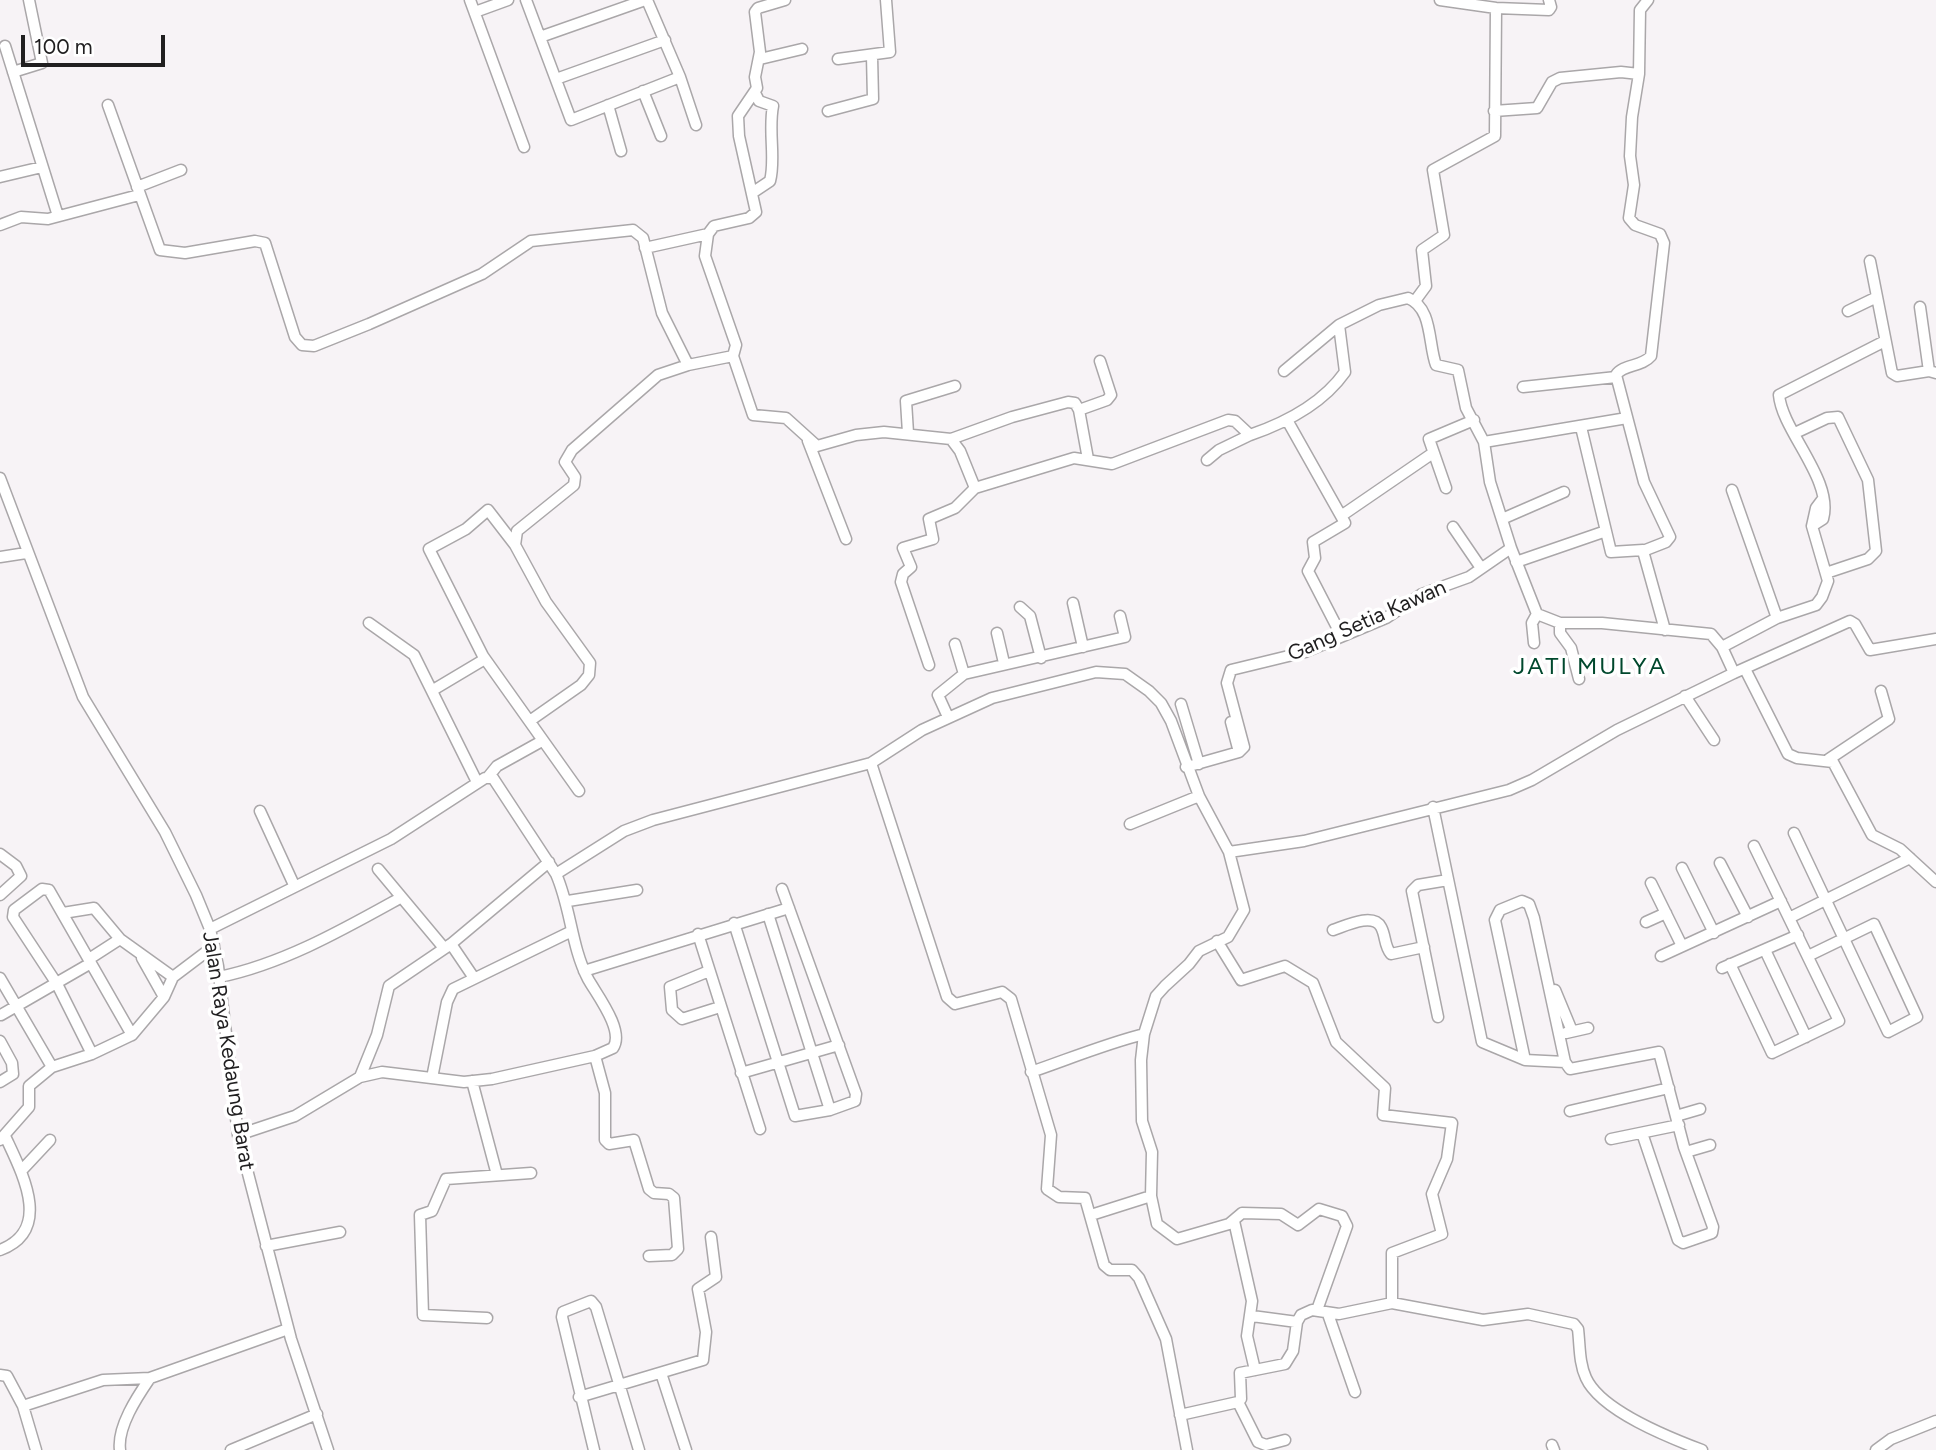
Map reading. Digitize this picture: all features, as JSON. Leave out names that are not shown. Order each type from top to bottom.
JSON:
[{"type":"street","points":[[13,72],[42,63],[29,0]]},
{"type":"street","points":[[470,0],[524,147]]},
{"type":"street","points":[[475,12],[508,0]]},
{"type":"street","points":[[526,0],[571,120],[680,77]]},
{"type":"street","points":[[540,37],[646,0],[680,77],[696,125]]},
{"type":"street","points":[[785,0],[757,4],[755,14],[760,59],[755,93],[738,116],[739,136],[755,212],[752,217],[713,226],[708,234],[705,256],[736,345],[733,356],[753,415],[783,417],[807,439],[821,446],[856,435],[908,433],[951,439],[1056,404],[1072,402],[1079,410],[1088,459]]},
{"type":"street","points":[[838,59],[872,56],[891,51],[886,0]]},
{"type":"street","points":[[1440,0],[1496,8],[1549,10],[1549,0]]},
{"type":"street","points":[[1581,427],[1611,553],[1643,550],[1666,542],[1670,537],[1644,482],[1616,377],[1618,371],[1646,361],[1651,356],[1664,243],[1660,234],[1634,225],[1629,218],[1634,185],[1630,156],[1632,117],[1639,74],[1640,10],[1648,0]]},
{"type":"street","points":[[1415,301],[1426,286],[1422,250],[1444,235],[1433,170],[1494,138],[1496,8]]},
{"type":"street","points":[[556,79],[665,40]]},
{"type":"street","points":[[5,46],[58,216]]},
{"type":"street","points":[[760,59],[802,49]]},
{"type":"street","points":[[828,111],[873,99],[872,56]]},
{"type":"street","points":[[1494,111],[1534,110],[1541,106],[1550,84],[1560,78],[1621,72],[1639,74]]},
{"type":"street","points":[[643,91],[661,136]]},
{"type":"street","points":[[752,193],[770,181],[772,168],[769,121],[773,106],[759,101],[755,93]]},
{"type":"street","points":[[108,105],[161,252],[185,253],[255,241],[265,243],[295,337],[307,346],[369,324],[482,274],[531,241],[629,229],[641,234],[662,313],[688,365]]},
{"type":"street","points":[[608,105],[621,151]]},
{"type":"street","points":[[0,177],[42,167]]},
{"type":"street","points":[[0,225],[21,217],[48,219],[58,216],[138,191],[181,170]]},
{"type":"street","points":[[645,247],[708,234]]},
{"type":"street","points":[[1870,261],[1893,374],[1933,372],[1920,307]]},
{"type":"street","points":[[1848,311],[1877,297]]},
{"type":"street","points":[[1284,371],[1349,317],[1389,302],[1408,298],[1415,301],[1427,323],[1436,365],[1458,370],[1465,405],[1484,442],[1490,482],[1511,548],[1537,614],[1559,623],[1602,623],[1711,634],[1740,671],[1788,754],[1797,758],[1829,759],[1889,720],[1881,691]]},
{"type":"street","points":[[1207,460],[1219,450],[1303,411],[1345,372],[1339,325]]},
{"type":"street","points":[[1722,647],[1777,618],[1816,605],[1826,589],[1826,573],[1812,526],[1823,519],[1822,500],[1779,399],[1781,392],[1885,341]]},
{"type":"street","points":[[515,545],[517,530],[574,485],[575,477],[565,462],[572,450],[657,375],[688,365],[733,356]]},
{"type":"street","points":[[1079,410],[1111,398],[1100,361]]},
{"type":"street","points":[[1523,387],[1616,377]]},
{"type":"street","points":[[908,433],[906,401],[955,386]]},
{"type":"street","points":[[1795,433],[1827,418],[1838,417],[1868,480],[1876,551],[1868,559],[1826,573]]},
{"type":"street","points":[[1484,442],[1627,418]]},
{"type":"street","points":[[1446,488],[1430,437],[1474,419]]},
{"type":"street","points":[[929,665],[901,582],[903,574],[911,567],[903,548],[933,539],[929,519],[955,508],[975,488],[1064,460],[1088,459],[1112,464],[1228,420],[1235,421],[1250,435]]},
{"type":"street","points":[[1287,420],[1344,526],[1312,542],[1315,558],[1308,571],[1341,635]]},
{"type":"street","points":[[807,439],[846,539]]},
{"type":"street","points":[[951,439],[960,451],[975,488]]},
{"type":"street","points":[[1341,516],[1433,453]]},
{"type":"street","name":"Jalan Raya Kedaung Barat","points":[[0,478],[26,553],[83,697],[165,832],[197,895],[209,929],[218,971],[238,1135],[288,1329],[328,1450]]},
{"type":"street","points":[[1732,490],[1777,618]]},
{"type":"street","points":[[1502,519],[1564,492]]},
{"type":"street","points":[[531,720],[580,685],[589,675],[590,663],[546,602],[515,545],[488,510],[466,529],[429,549],[485,659],[579,791]]},
{"type":"street","points":[[1453,527],[1481,568]]},
{"type":"street","points":[[1516,562],[1606,531]]},
{"type":"street","name":"Gang Setia Kawan","points":[[1239,752],[1244,744],[1227,682],[1231,670],[1305,652],[1386,618],[1422,594],[1454,584],[1511,548]]},
{"type":"street","points":[[1643,550],[1665,630]]},
{"type":"street","points":[[1,559],[26,553]]},
{"type":"street","points":[[1073,603],[1083,646]]},
{"type":"street","points":[[1020,607],[1030,616],[1041,658]]},
{"type":"street","points":[[1534,643],[1532,623],[1537,614]]},
{"type":"street","points":[[948,717],[938,694],[964,674],[1125,637],[1120,616]]},
{"type":"street","points":[[1229,852],[1304,841],[1433,807],[1483,797],[1532,780],[1597,741],[1685,696],[1850,621],[1855,624],[1870,650],[1936,639]]},
{"type":"street","points":[[369,623],[414,655],[483,779]]},
{"type":"street","points":[[1559,623],[1560,633],[1571,648],[1579,678]]},
{"type":"street","points":[[997,633],[1004,663]]},
{"type":"street","points":[[955,644],[964,674]]},
{"type":"street","points":[[433,690],[485,659]]},
{"type":"street","points":[[556,874],[624,831],[653,820],[871,763],[948,717],[992,698],[1096,672],[1125,674],[1136,679],[1161,703],[1171,721],[1186,767],[1229,852],[1244,910],[1228,937],[1199,951],[1156,996],[1144,1034],[1141,1060],[1142,1121],[1152,1152],[1151,1196],[1157,1224],[1176,1239],[1234,1221],[1242,1213],[1281,1214],[1300,1225],[1321,1209],[1345,1220],[1347,1226],[1322,1312],[1354,1392]]},
{"type":"street","points":[[1186,767],[1239,752],[1223,692]]},
{"type":"street","points":[[1685,696],[1714,740]]},
{"type":"street","points":[[1181,704],[1199,764]]},
{"type":"street","points":[[209,929],[391,839],[483,779],[497,766],[542,741]]},
{"type":"street","points":[[1829,759],[1838,767],[1872,835],[1900,849],[1936,882]]},
{"type":"street","points":[[871,763],[948,1000],[958,1003],[999,992],[1009,995],[1053,1142],[1046,1178],[1047,1189],[1059,1197],[1083,1196],[1091,1215],[1104,1265],[1111,1270],[1132,1270],[1144,1290],[1166,1339],[1187,1450]]},
{"type":"street","points":[[238,1135],[295,1116],[360,1076],[382,1072],[472,1081],[595,1056],[615,1046],[616,1032],[584,971],[572,931],[568,901],[556,874],[494,778],[483,779]]},
{"type":"street","points":[[1130,824],[1199,796]]},
{"type":"street","points":[[1433,807],[1482,1042],[1525,1060],[1565,1062]]},
{"type":"street","points":[[260,811],[294,886]]},
{"type":"street","points":[[1794,832],[1844,940],[1888,1032],[1917,1017],[1874,924],[1844,940],[1808,956]]},
{"type":"street","points":[[1755,846],[1789,918],[1798,935],[1839,1021],[1772,1053],[1726,966],[1798,935]]},
{"type":"street","points":[[0,855],[16,866],[21,876],[0,895]]},
{"type":"street","points":[[1789,918],[1910,858]]},
{"type":"street","points":[[360,1076],[377,1035],[389,986],[448,946],[549,862]]},
{"type":"street","points":[[1720,863],[1748,917]]},
{"type":"street","points":[[1682,868],[1714,933]]},
{"type":"street","points":[[378,869],[400,898],[448,946],[474,978]]},
{"type":"street","points":[[1438,1017],[1412,891],[1418,885],[1448,880]]},
{"type":"street","points":[[1651,883],[1682,946]]},
{"type":"street","points":[[92,1054],[57,984],[13,913],[45,888],[63,913],[132,1035]]},
{"type":"street","points":[[733,923],[795,1116],[830,1110],[856,1100],[839,1045],[782,889]]},
{"type":"street","points":[[568,901],[637,890]]},
{"type":"street","points":[[191,964],[218,971],[257,967],[341,931],[400,898]]},
{"type":"street","points":[[1525,1060],[1495,920],[1500,911],[1527,901],[1567,1068],[1574,1069],[1659,1052],[1686,1152],[1712,1233],[1684,1243],[1677,1237],[1642,1133]]},
{"type":"street","points":[[1661,956],[1781,901]]},
{"type":"street","points":[[63,913],[94,908],[120,939],[140,956],[173,977]]},
{"type":"street","points":[[584,971],[733,923],[789,908]]},
{"type":"street","points":[[1646,922],[1666,913]]},
{"type":"street","points":[[768,914],[830,1110]]},
{"type":"street","points":[[1334,930],[1360,921],[1374,921],[1381,927],[1391,954],[1424,947]]},
{"type":"street","points":[[432,1078],[447,1002],[453,989],[572,931]]},
{"type":"street","points":[[698,934],[760,1129]]},
{"type":"street","points":[[1,1015],[57,984],[120,939]]},
{"type":"street","points":[[1217,941],[1241,980],[1285,966],[1313,983],[1336,1042],[1385,1088],[1383,1115],[1452,1123],[1447,1158],[1432,1194],[1442,1234],[1392,1253],[1392,1303]]},
{"type":"street","points":[[2,1249],[28,1224],[31,1208],[21,1171],[2,1138],[29,1107],[29,1086],[51,1067],[92,1054],[132,1035],[164,997],[173,977],[214,946]]},
{"type":"street","points":[[1765,950],[1806,1037]]},
{"type":"street","points":[[140,956],[164,997]]},
{"type":"street","points":[[1544,965],[1572,1031]]},
{"type":"street","points":[[709,971],[671,986],[668,994],[672,1010],[682,1019],[720,1007]]},
{"type":"street","points":[[0,978],[51,1067]]},
{"type":"street","points":[[1559,1035],[1588,1028]]},
{"type":"street","points":[[1031,1072],[1081,1056],[1104,1044],[1144,1034]]},
{"type":"street","points":[[0,1041],[12,1063],[13,1074],[0,1082]]},
{"type":"street","points":[[741,1073],[839,1045]]},
{"type":"street","points":[[595,1056],[605,1093],[605,1140],[610,1144],[634,1140],[649,1189],[674,1198],[678,1249],[672,1255],[649,1256]]},
{"type":"street","points":[[472,1081],[497,1175]]},
{"type":"street","points":[[1570,1111],[1669,1088]]},
{"type":"street","points":[[1611,1139],[1642,1133],[1677,1121],[1700,1109]]},
{"type":"street","points":[[21,1171],[50,1140]]},
{"type":"street","points":[[1686,1152],[1710,1145]]},
{"type":"street","points":[[487,1318],[423,1315],[420,1215],[432,1211],[446,1179],[531,1173]]},
{"type":"street","points":[[1091,1215],[1151,1196]]},
{"type":"street","points":[[1234,1221],[1252,1301],[1252,1316],[1247,1336],[1255,1370]]},
{"type":"street","points":[[266,1246],[340,1232]]},
{"type":"street","points":[[0,1237],[2,1249]]},
{"type":"street","points":[[579,1397],[703,1360],[706,1332],[698,1289],[716,1277],[711,1237]]},
{"type":"street","points":[[594,1450],[579,1397],[562,1314],[589,1301],[596,1307],[639,1450]]},
{"type":"street","points":[[1180,1415],[1238,1402],[1241,1399],[1239,1374],[1286,1363],[1293,1351],[1297,1322],[1304,1313],[1392,1303],[1483,1320],[1528,1314],[1574,1324],[1578,1329],[1584,1374],[1597,1393],[1676,1442],[1702,1450]]},
{"type":"street","points":[[1252,1316],[1297,1322]]},
{"type":"street","points":[[23,1406],[103,1380],[150,1378],[288,1329]]},
{"type":"street","points":[[661,1373],[686,1450]]},
{"type":"street","points":[[0,1375],[7,1376],[23,1406],[36,1450]]},
{"type":"street","points":[[120,1450],[119,1441],[136,1398],[150,1378]]},
{"type":"street","points":[[1238,1402],[1258,1442],[1266,1445],[1285,1440]]},
{"type":"street","points":[[231,1450],[317,1414]]},
{"type":"street","points":[[1876,1450],[1891,1439],[1936,1421]]},
{"type":"district","name":"JATI MULYA","points":[[1590,667]]}]
